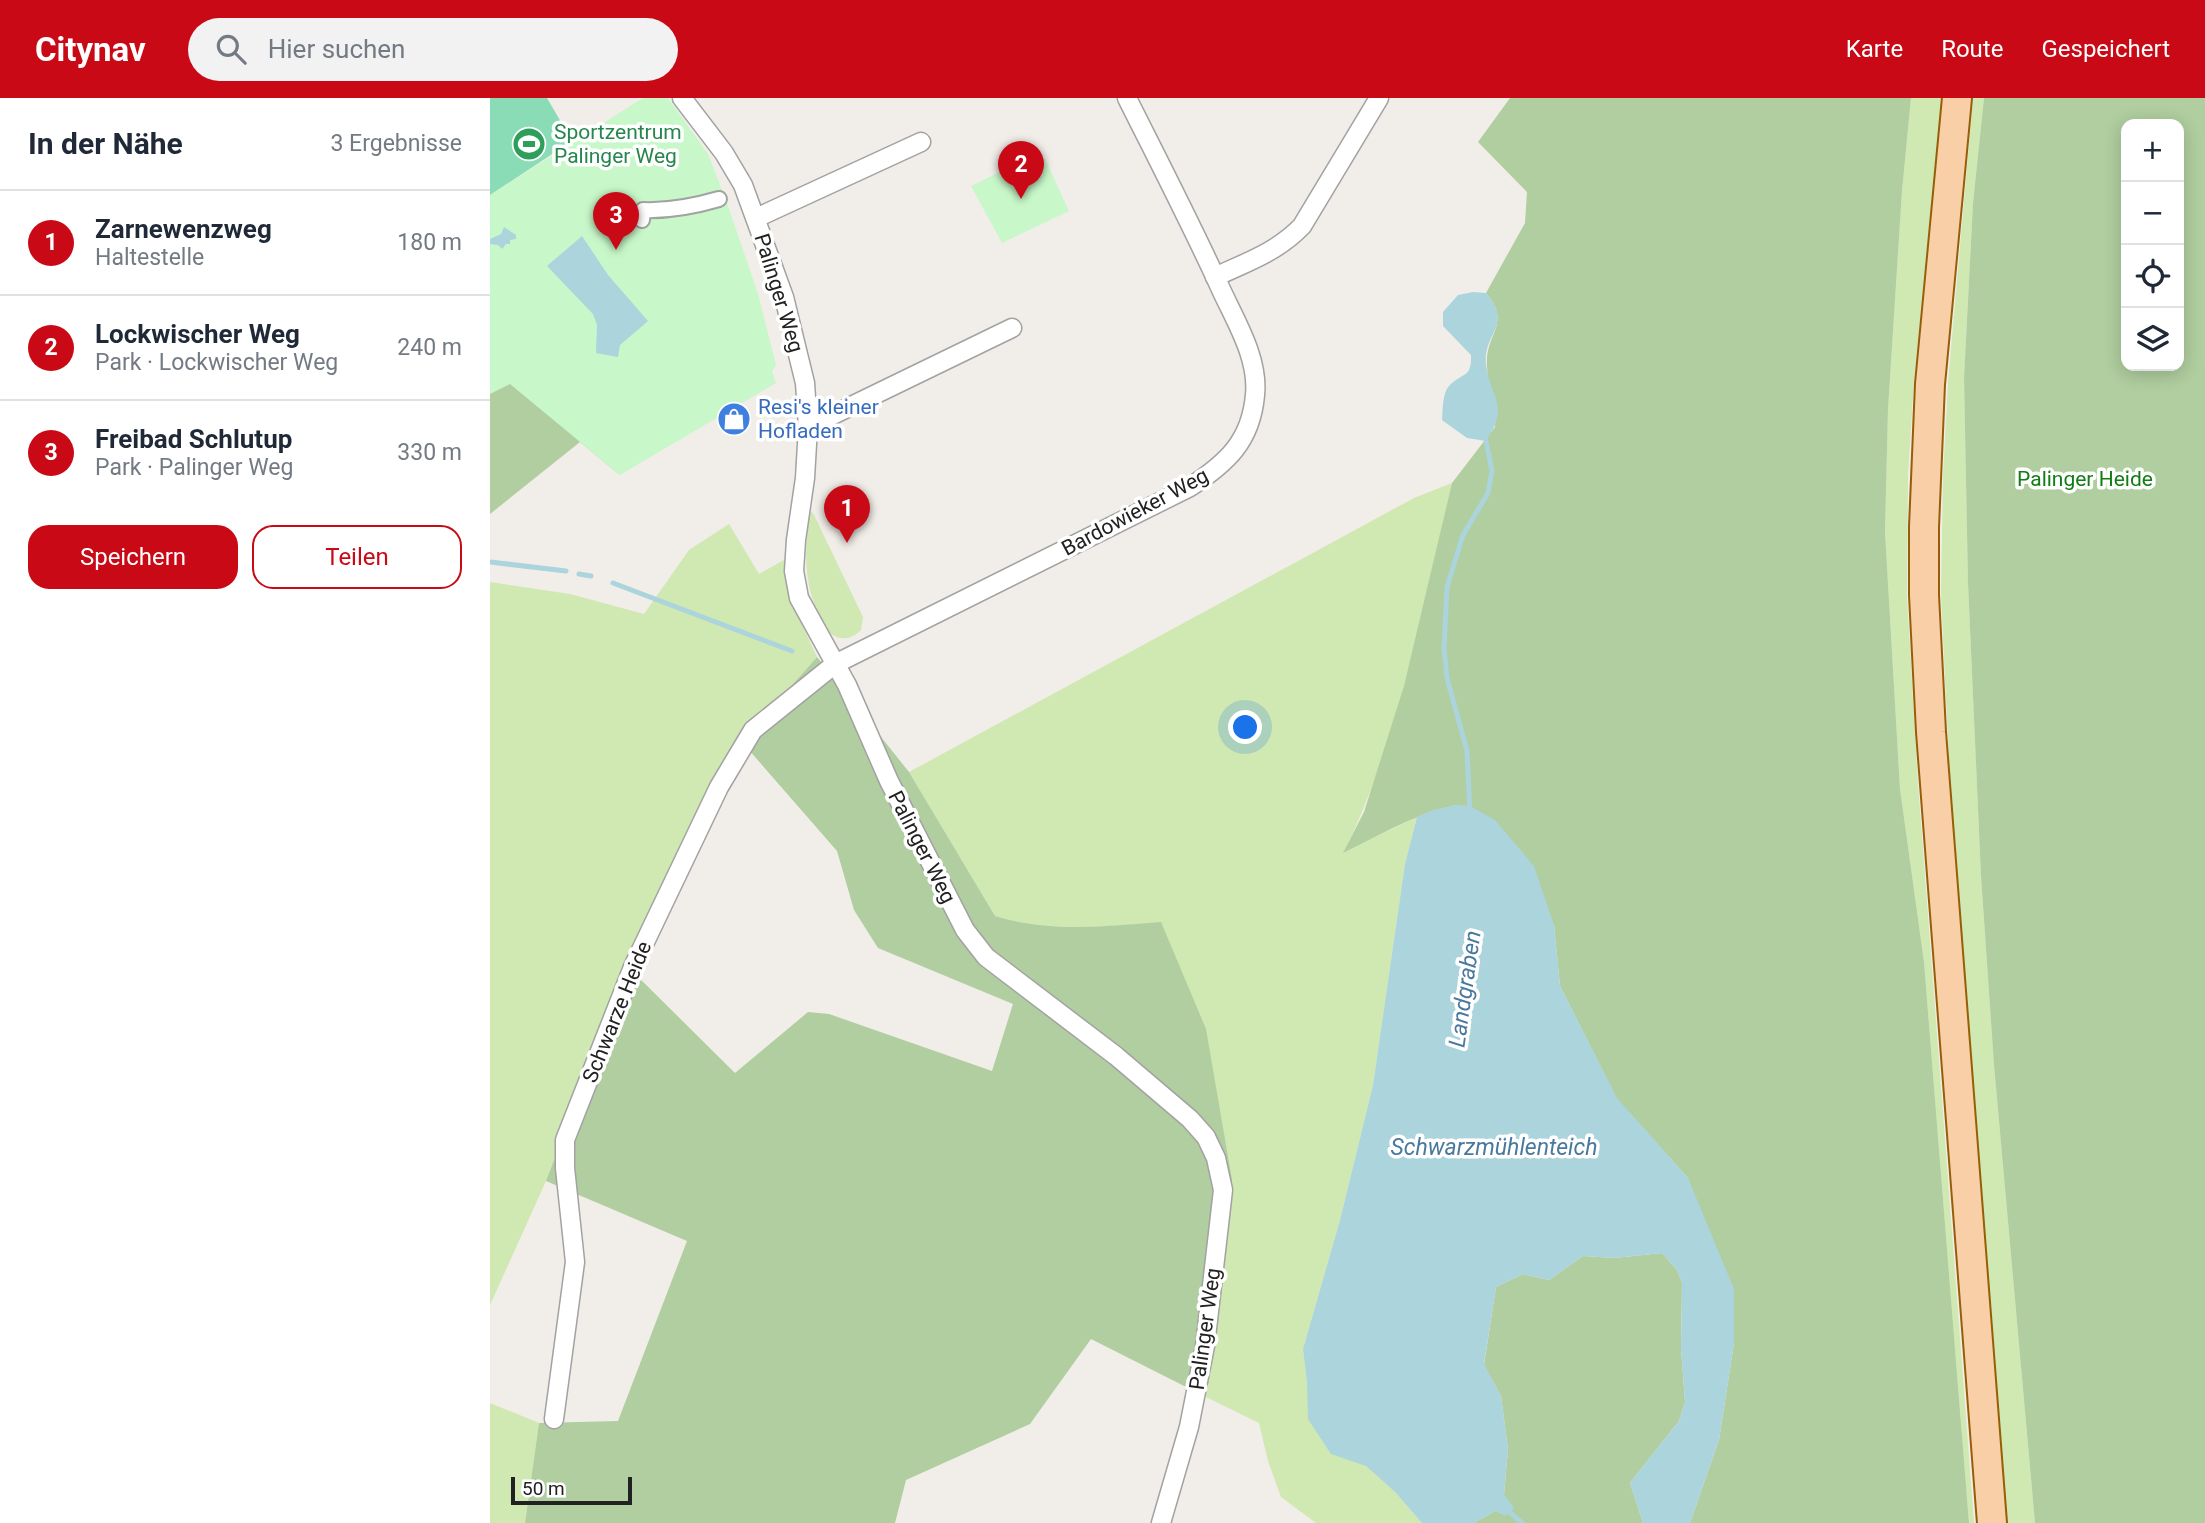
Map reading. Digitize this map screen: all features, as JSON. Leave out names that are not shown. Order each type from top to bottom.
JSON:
[{"type":"main road","points":[[1957,98],[1930,384],[1924,595],[1931,732],[1992,1523]]},
{"type":"street","name":"Palinger Weg","points":[[682,98],[724,153],[743,185],[784,297],[806,383],[808,427],[805,478],[794,571],[799,598],[835,664],[889,781],[965,930],[986,957],[1116,1056],[1190,1119],[1206,1138],[1216,1158],[1223,1190],[1205,1346],[1189,1427],[1161,1523]]},
{"type":"street","name":"Bardowieker Weg","points":[[835,664],[1190,487],[1230,458],[1250,425],[1256,392],[1251,360],[1215,277],[1127,98]]},
{"type":"street","points":[[1215,277],[1274,250],[1301,226],[1379,98]]},
{"type":"street","points":[[756,218],[921,142]]},
{"type":"street","points":[[642,220],[643,210],[692,206],[719,199]]},
{"type":"street","points":[[808,427],[1012,328]]},
{"type":"street","name":"Schwarze Heide","points":[[554,1419],[575,1262],[565,1168],[565,1140],[633,967],[719,787],[753,730],[835,664]]},
{"type":"green space","name":"Sportzentrum Palinger Weg","points":[[490,98],[547,98],[572,141],[490,195]]},
{"type":"green space","points":[[643,98],[668,98],[708,154],[758,294],[776,365],[772,372],[776,383],[620,475],[510,384],[490,394],[490,195]]},
{"type":"green space","points":[[1510,98],[1911,98],[1902,191],[1888,409],[1885,532],[1900,789],[1924,962],[1969,1523],[1690,1523],[1719,1440],[1734,1343],[1688,1178],[1617,1099],[1560,986],[1554,925],[1457,805],[1413,819],[1343,853],[1364,812],[1404,686],[1452,483],[1495,427],[1487,355],[1496,329],[1497,313],[1486,293],[1525,223],[1527,192],[1478,142]]},
{"type":"green space","points":[[1911,98],[1942,98],[1914,380],[1908,475],[1907,596],[1918,784],[1974,1523],[1969,1523],[1924,962],[1900,789],[1885,532],[1888,409],[1902,191]]},
{"type":"green space","points":[[1973,98],[1984,98],[1973,203],[1964,378],[1968,583],[1981,876],[1994,1065],[2035,1523],[2007,1523],[1950,783],[1941,594],[1948,383]]},
{"type":"green space","name":"Palinger Heide","points":[[1984,98],[2205,98],[2205,1523],[2035,1523],[1994,1065],[1981,876],[1968,583],[1964,378],[1973,203]]},
{"type":"green space","points":[[1045,159],[1069,211],[1002,243],[971,186],[1016,164],[1021,171]]},
{"type":"green space","points":[[530,352],[620,475],[580,442],[490,514],[490,376]]},
{"type":"green space","points":[[1452,483],[1420,624],[1395,717],[1364,808],[1344,852],[1417,817],[1405,864],[1373,1085],[1340,1220],[1303,1349],[1307,1383],[1366,1466],[1395,1492],[1422,1523],[1316,1523],[1281,1497],[1268,1461],[1259,1423],[1204,1396],[1161,923],[1098,927],[1057,926],[1036,925],[995,916],[909,772],[1414,498]]},
{"type":"green space","points":[[810,510],[863,617],[861,630],[850,637],[839,638],[831,634],[815,606],[807,575],[806,558]]},
{"type":"green space","points":[[729,524],[759,574],[784,560],[801,622],[817,657],[742,742],[628,967],[546,1181],[490,1305],[490,582],[570,594],[644,614],[689,550]]},
{"type":"green space","points":[[817,657],[909,772],[995,916],[1036,925],[1057,926],[1161,922],[1206,1029],[1232,1180],[1204,1396],[1091,1339],[1030,1424],[906,1480],[895,1523],[525,1523],[539,1423],[618,1421],[687,1241],[546,1181],[628,967],[735,1073],[808,1012],[829,1014],[992,1071],[1013,1004],[878,948],[854,910],[837,851],[742,742]]},
{"type":"green space","points":[[1662,1253],[1677,1270],[1682,1283],[1681,1348],[1685,1402],[1679,1421],[1630,1483],[1643,1523],[1474,1523],[1495,1511],[1504,1494],[1508,1449],[1501,1396],[1484,1365],[1496,1287],[1523,1274],[1549,1280],[1583,1256],[1614,1258]]},
{"type":"green space","points":[[490,1403],[539,1423],[525,1523],[490,1523]]},
{"type":"water","points":[[504,227],[516,235],[516,239],[510,240],[510,244],[506,244],[502,249],[498,245],[490,244],[490,239],[501,234]]},
{"type":"water","points":[[582,236],[608,275],[648,321],[620,345],[618,357],[596,353],[597,325],[593,314],[547,266]]},
{"type":"water","points":[[1486,293],[1494,304],[1498,321],[1486,353],[1486,364],[1498,410],[1497,419],[1486,441],[1467,438],[1442,420],[1447,389],[1468,372],[1471,363],[1471,355],[1443,326],[1443,312],[1458,295]]},
{"type":"water","name":"Schwarzmühlenteich","points":[[1457,805],[1470,806],[1495,820],[1534,866],[1554,925],[1560,986],[1617,1098],[1688,1178],[1734,1289],[1734,1343],[1719,1440],[1690,1523],[1643,1523],[1630,1483],[1679,1421],[1685,1402],[1681,1348],[1682,1283],[1677,1270],[1662,1253],[1614,1258],[1583,1256],[1549,1280],[1523,1274],[1496,1287],[1484,1364],[1501,1396],[1508,1449],[1504,1494],[1514,1508],[1505,1516],[1495,1511],[1474,1523],[1422,1523],[1395,1492],[1366,1466],[1331,1454],[1308,1419],[1303,1349],[1340,1220],[1373,1085],[1405,864],[1417,817],[1433,810]]},
{"type":"waterway","name":"Landgraben","points":[[1470,811],[1467,751],[1447,678],[1444,648],[1447,587],[1463,535],[1488,493],[1492,471],[1486,441]]},
{"type":"waterway","points":[[490,562],[566,571]]},
{"type":"waterway","points":[[579,574],[591,576]]},
{"type":"waterway","points":[[613,583],[792,651]]},
{"type":"waterway","name":"Landgraben","points":[[1506,1509],[1522,1523]]},
{"type":"place","name":"Sportzentrum Palinger Weg","points":[[529,144]]},
{"type":"place","name":"Lockwischer Weg","points":[[1021,199]]},
{"type":"place","name":"Freibad Schlutup","points":[[616,250]]},
{"type":"place","name":"Resi's kleiner Hofladen","points":[[734,419]]},
{"type":"place","name":"Zarnewenzweg","points":[[847,543]]}]
